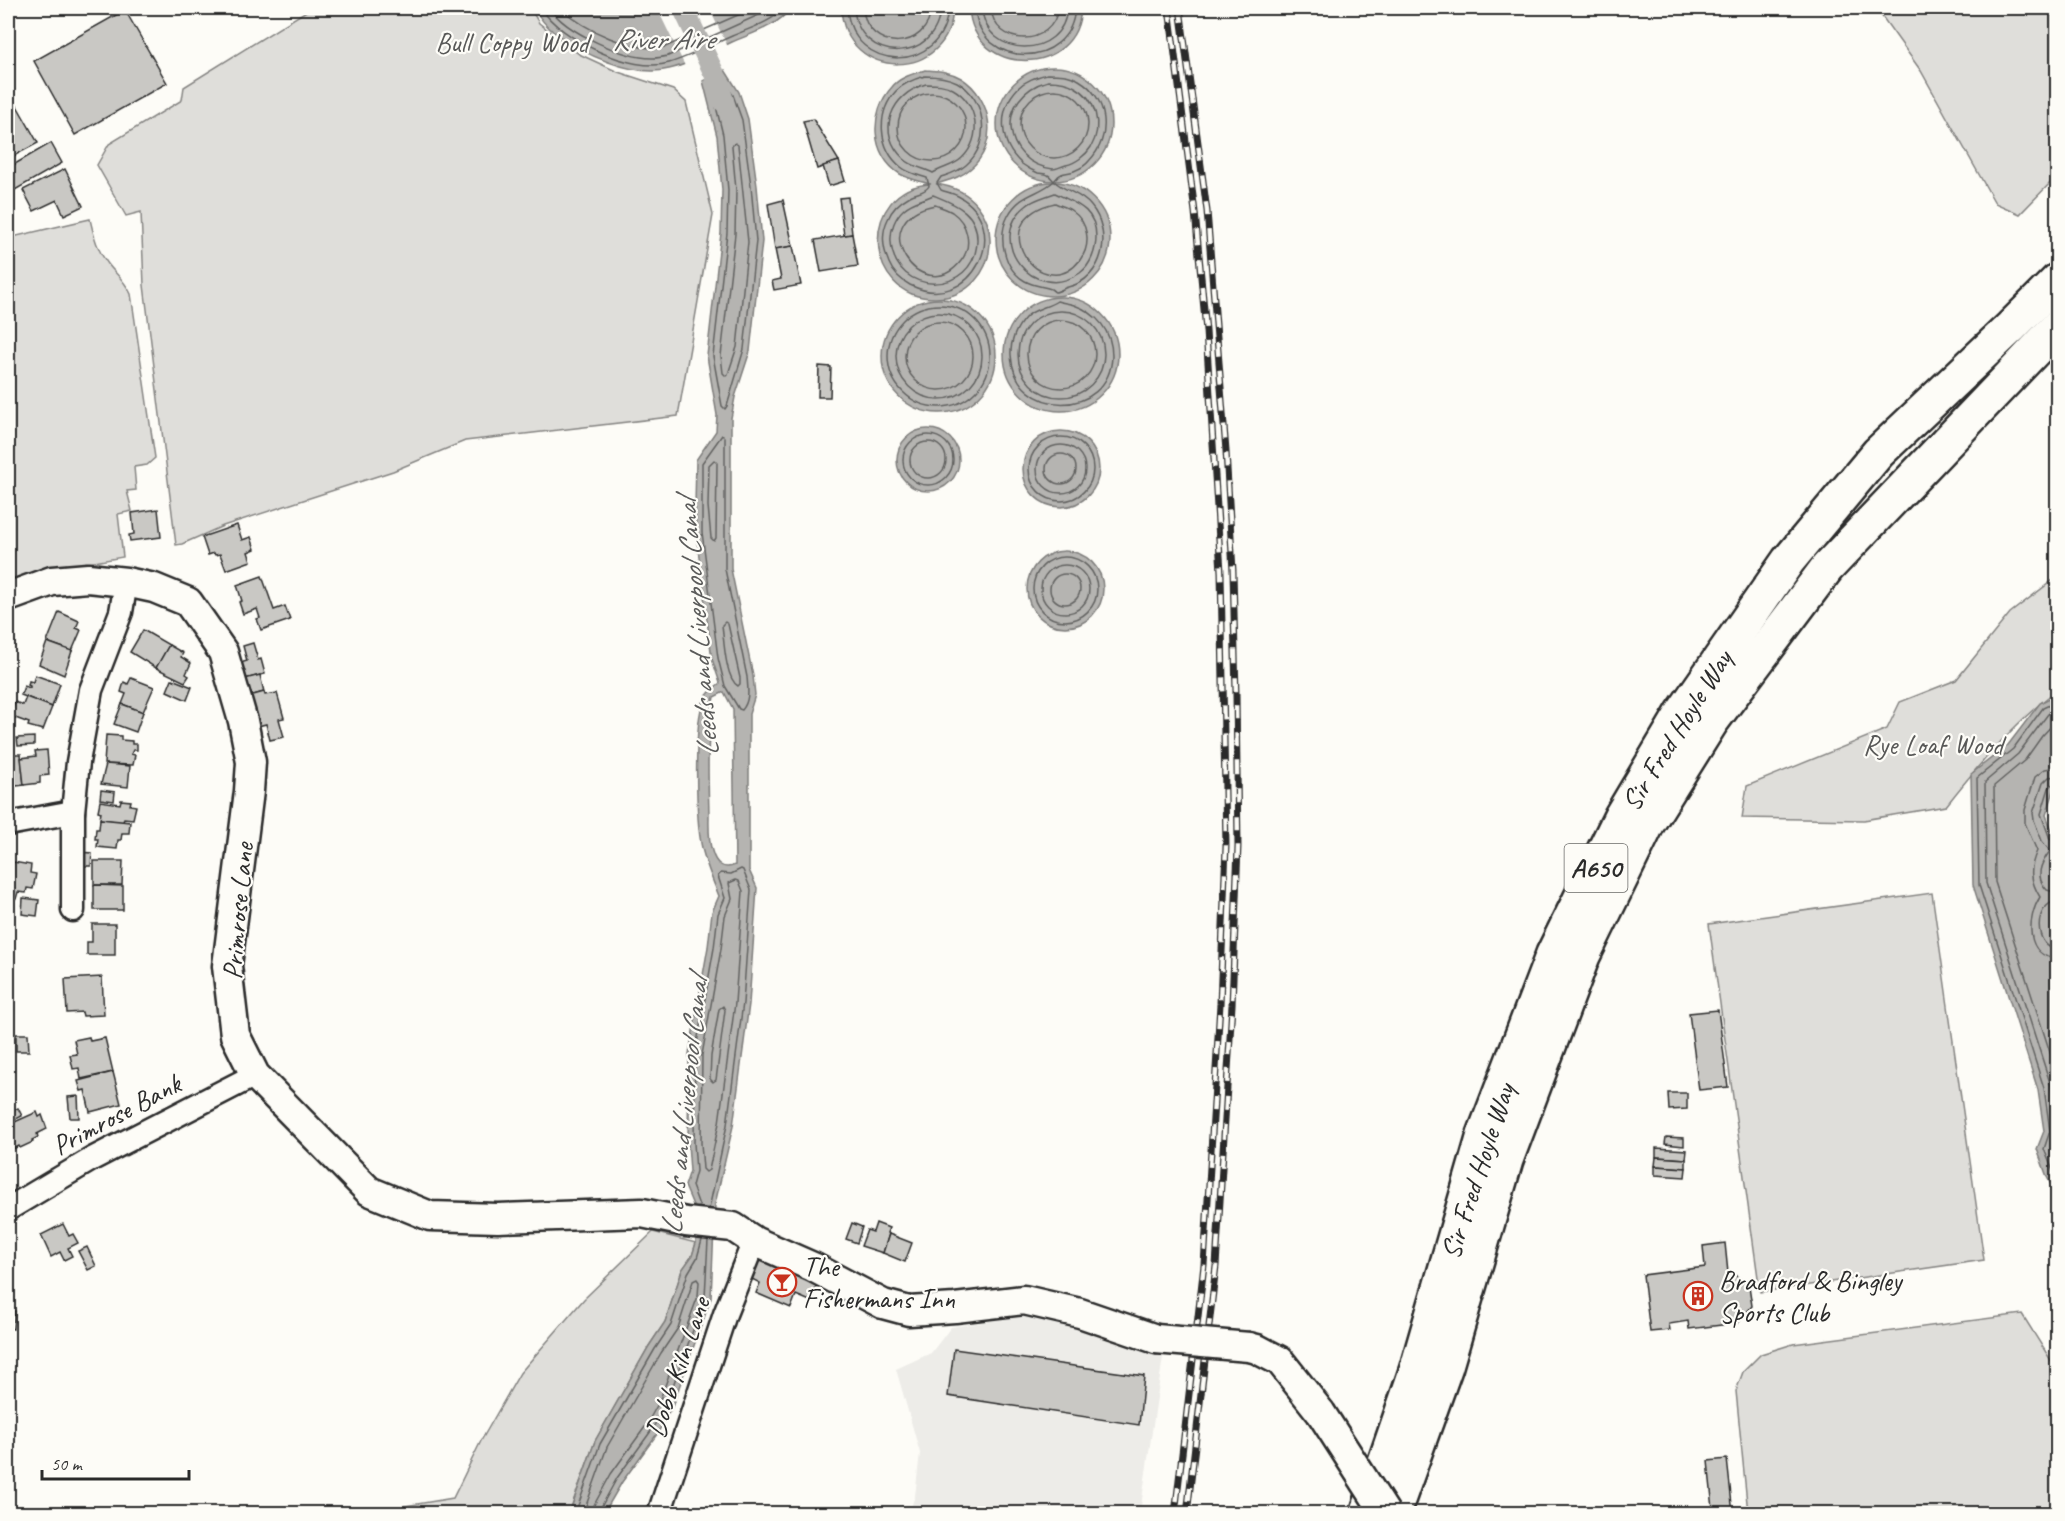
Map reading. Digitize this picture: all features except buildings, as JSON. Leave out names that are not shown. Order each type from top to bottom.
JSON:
[{"type":"highway","name":"Sir Fred Hoyle Way","points":[[1367,1514],[1416,1371],[1484,1135],[1553,954],[1621,816],[1683,712],[1788,561],[1878,453],[2058,280]]},
{"type":"highway","name":"Sir Fred Hoyle Way","points":[[1393,1514],[1446,1366],[1506,1160],[1583,956],[1648,823],[1712,721],[1827,568],[2058,326]]},
{"type":"street","name":"Primrose Lane","points":[[8,597],[52,581],[88,578],[154,588],[188,602],[223,652],[243,722],[251,762],[227,966],[235,1035],[255,1076],[369,1191],[430,1216],[498,1218],[642,1213],[743,1234],[883,1304],[909,1311],[1024,1300],[1080,1313],[1156,1339],[1257,1349],[1280,1361],[1321,1413],[1386,1514]]},
{"type":"street","points":[[72,910],[73,812],[78,762],[91,690],[120,612],[126,582]]},
{"type":"street","points":[[8,824],[73,812]]},
{"type":"street","name":"Primrose Bank","points":[[8,1209],[92,1159],[255,1076]]},
{"type":"street","name":"Dobb Kiln Lane","points":[[659,1514],[725,1314],[743,1234]]},
{"type":"shaded area","points":[[1021,1316],[1164,1350],[1140,1513],[909,1513],[915,1496],[920,1453],[896,1369],[931,1353],[951,1327]]},
{"type":"green space","name":"Bull Coppy Wood","points":[[311,8],[530,8],[539,23],[579,54],[618,72],[673,90],[686,102],[713,215],[678,416],[465,441],[393,471],[223,526],[176,545],[144,285],[141,212],[126,216],[97,165],[109,144],[182,100],[184,87]]},
{"type":"green space","points":[[1876,8],[2057,8],[2057,176],[2020,214],[1995,203],[1921,71]]},
{"type":"green space","points":[[90,219],[101,253],[131,294],[155,458],[147,465],[134,467],[136,490],[127,491],[132,511],[118,514],[123,557],[31,573],[8,585],[8,238]]},
{"type":"green space","name":"Rye Loaf Wood","points":[[2057,577],[2057,690],[2027,715],[1998,744],[1946,806],[1864,820],[1742,818],[1747,786],[1887,729],[1900,702],[1956,680],[2010,613]]},
{"type":"green space","points":[[1932,893],[1984,1260],[1760,1292],[1709,924]]},
{"type":"green space","points":[[653,1232],[696,1243],[692,1256],[682,1270],[665,1322],[595,1441],[569,1513],[409,1514],[405,1506],[453,1498],[481,1441],[520,1373],[584,1299]]},
{"type":"green space","points":[[2022,1314],[2057,1370],[2057,1513],[1748,1513],[1736,1391],[1743,1372],[1761,1354],[1793,1344]]},
{"type":"water","name":"River Aire","points":[[534,8],[791,8],[779,20],[764,28],[685,64],[655,71],[624,67],[593,56],[551,29],[542,21]]},
{"type":"water","points":[[841,8],[953,8],[948,32],[935,50],[918,60],[898,64],[878,60],[860,50],[847,33]]},
{"type":"water","points":[[969,8],[1081,8],[1075,31],[1063,47],[1045,57],[1025,60],[1005,57],[988,47],[975,31]]},
{"type":"water","points":[[1054,67],[1076,72],[1094,84],[1106,102],[1111,124],[1106,146],[1094,164],[1076,176],[1054,181],[1032,176],[1014,164],[1002,146],[997,124],[1002,102],[1014,84],[1032,72]]},
{"type":"water","points":[[725,70],[739,92],[748,119],[762,241],[750,351],[735,397],[731,418],[731,569],[755,695],[749,714],[749,870],[757,888],[749,1004],[733,1126],[715,1204],[711,1298],[672,1407],[657,1434],[622,1482],[604,1513],[569,1514],[595,1441],[665,1322],[682,1270],[692,1256],[696,1243],[695,1210],[685,1186],[690,1171],[689,1054],[712,912],[719,896],[702,848],[698,818],[697,773],[698,729],[704,700],[720,683],[712,659],[696,533],[695,506],[696,460],[716,431],[717,415],[707,356],[721,233],[722,190],[717,136],[703,81]],"holes":[[[724,692],[733,709],[735,865],[727,867],[720,865],[715,859],[710,842],[709,740],[714,697]]]},
{"type":"water","points":[[925,70],[952,74],[972,86],[985,109],[989,135],[986,147],[970,169],[962,175],[936,184],[961,192],[978,206],[988,224],[990,244],[986,264],[975,281],[958,293],[936,298],[912,294],[894,281],[883,264],[878,243],[881,222],[891,203],[907,190],[931,184],[904,176],[890,166],[878,145],[876,133],[879,108],[892,87],[903,78]]},
{"type":"water","points":[[1053,182],[1075,187],[1093,199],[1105,217],[1110,239],[1105,261],[1093,279],[1075,291],[1053,296],[1031,291],[1013,279],[1001,261],[996,239],[1001,217],[1013,199],[1031,187]]},
{"type":"water","points":[[1061,297],[1083,302],[1101,314],[1113,332],[1118,354],[1113,376],[1101,394],[1083,406],[1061,411],[1039,406],[1021,394],[1009,376],[1004,354],[1009,332],[1021,314],[1039,302]]},
{"type":"water","points":[[939,299],[961,304],[979,316],[991,334],[996,356],[991,378],[979,396],[961,408],[939,413],[917,408],[899,396],[887,378],[882,356],[887,334],[899,316],[917,304]]},
{"type":"water","points":[[922,429],[934,429],[950,438],[957,448],[959,460],[957,472],[950,482],[934,491],[922,491],[911,486],[902,477],[897,466],[897,454],[902,443],[911,434]]},
{"type":"water","points":[[1061,431],[1076,434],[1088,442],[1096,454],[1099,469],[1096,484],[1088,496],[1076,504],[1061,507],[1046,504],[1034,496],[1026,484],[1023,469],[1026,454],[1034,442],[1046,434]]},
{"type":"water","points":[[1065,551],[1080,554],[1092,562],[1100,574],[1103,589],[1100,604],[1092,616],[1080,624],[1065,627],[1050,624],[1038,616],[1030,604],[1027,589],[1030,574],[1038,562],[1050,554]]},
{"type":"water","points":[[2057,694],[2057,787],[2046,815],[2057,843],[2057,856],[2053,871],[2057,901],[2053,926],[2058,949],[2057,1196],[2037,1149],[2044,1131],[2038,1090],[1973,885],[1971,774],[2008,745],[2040,703]]},
{"type":"pier","points":[[657,8],[709,8],[728,47],[685,66]]},
{"type":"waterway","name":"Leeds and Liverpool Canal","points":[[683,8],[715,75],[724,102]]},
{"type":"railway","points":[[1169,8],[1195,212],[1206,331],[1221,572],[1226,846],[1220,1004],[1204,1265],[1175,1514]]},
{"type":"railway","points":[[1180,8],[1207,211],[1226,451],[1233,571],[1238,846],[1232,1005],[1216,1266],[1187,1514]]},
{"type":"place","name":"The Fishermans Inn","points":[[782,1282]]},
{"type":"place","name":"Bradford & Bingley Sports Club","points":[[1698,1296]]}]
